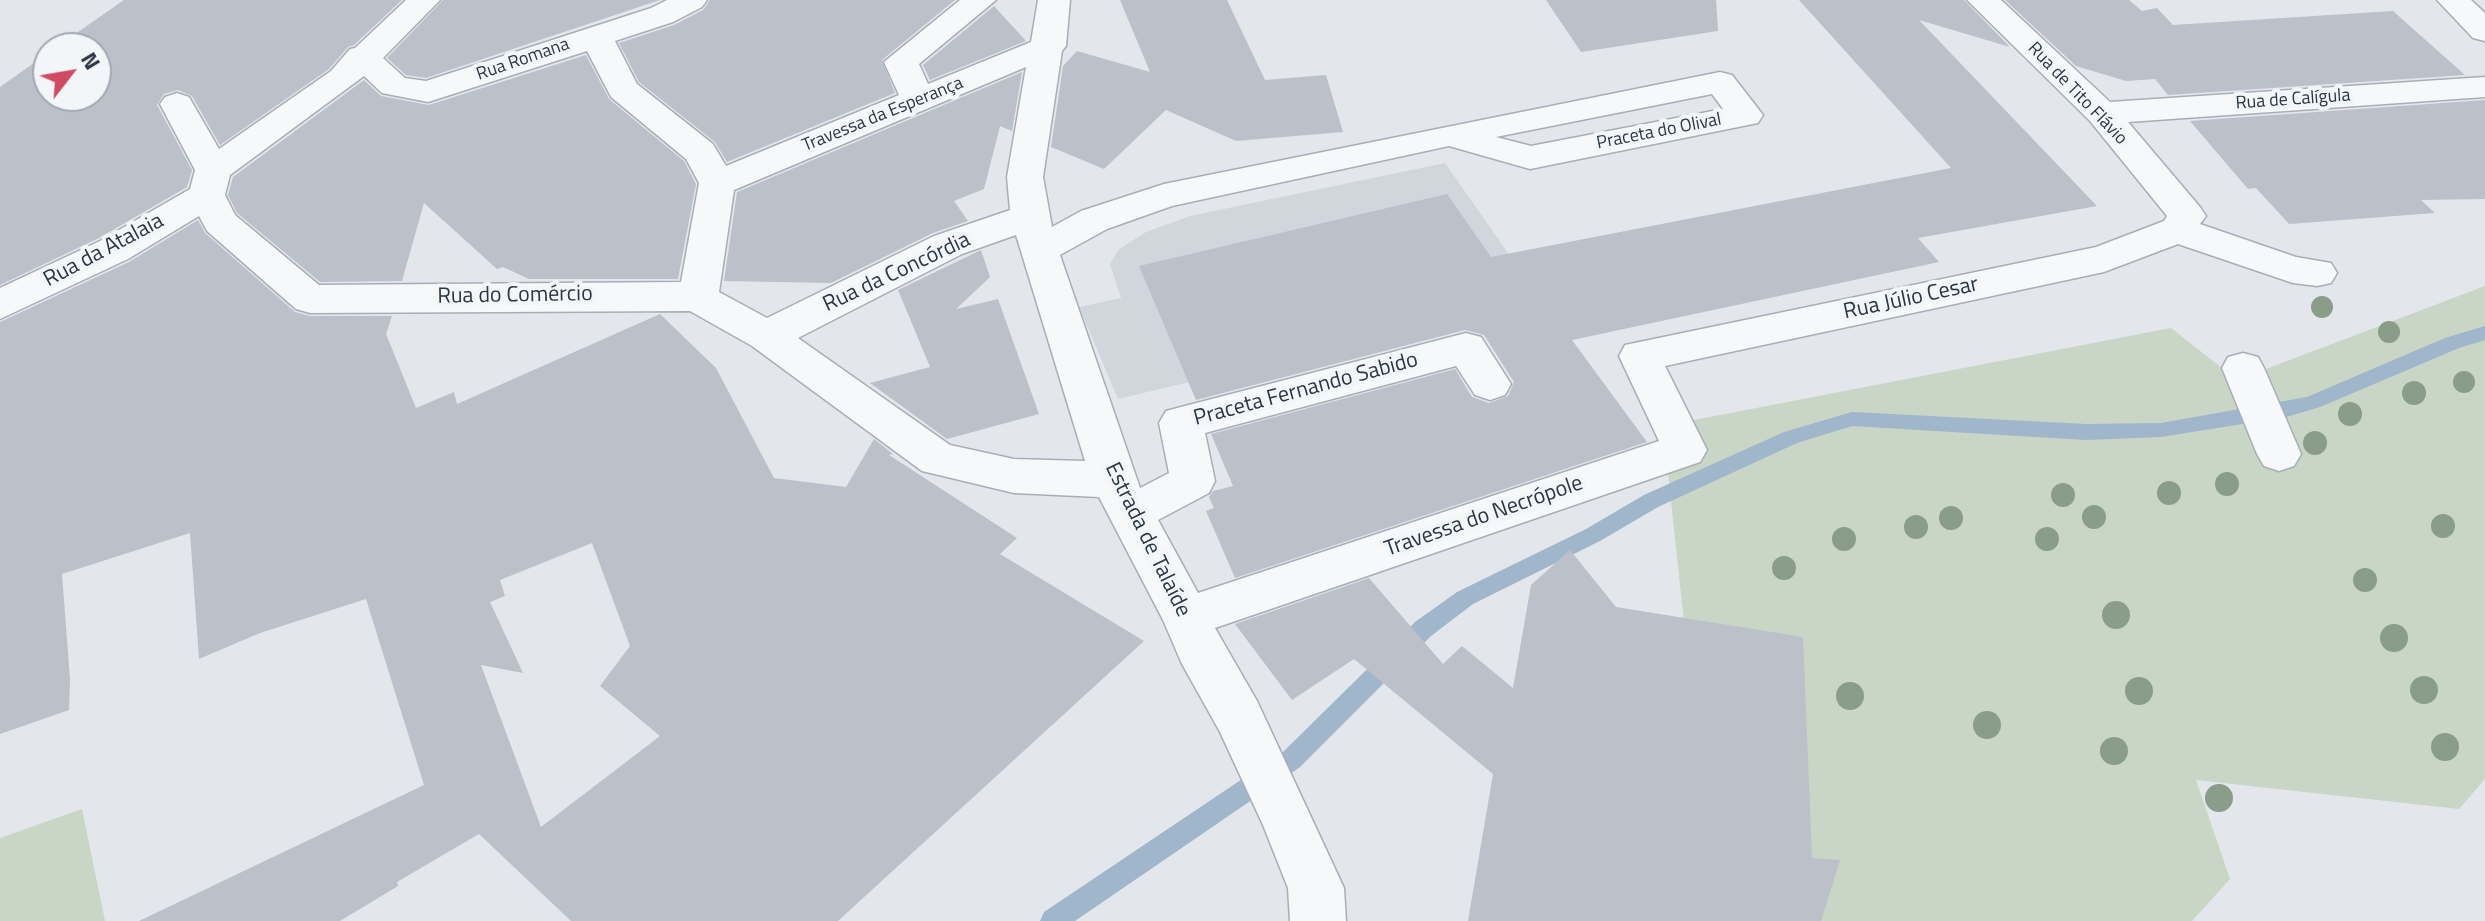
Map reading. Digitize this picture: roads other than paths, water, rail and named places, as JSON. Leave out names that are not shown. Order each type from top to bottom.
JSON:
[{"type":"street","points":[[210,183],[343,78],[362,56],[424,0]]},
{"type":"street","name":"Rua Romana","points":[[362,56],[394,86],[428,92],[662,15],[691,0]]},
{"type":"street","points":[[919,101],[901,62],[980,0]]},
{"type":"street","name":"Estrada de Talaíde","points":[[1054,0],[1049,46],[1025,177],[1036,233],[1122,496],[1186,617],[1199,649],[1239,717],[1287,819],[1316,888],[1318,921]]},
{"type":"street","name":"Rua de Tito Flávio","points":[[1983,0],[2102,113],[2187,216],[2177,230]]},
{"type":"street","points":[[2453,0],[2485,31]]},
{"type":"street","points":[[596,36],[623,90],[700,152],[717,183],[698,298]]},
{"type":"street","name":"Travessa da Esperança","points":[[717,183],[1049,46]]},
{"type":"street","name":"Praceta do Olival","points":[[1036,233],[1094,220],[1164,196],[1450,135],[1720,82],[1746,115],[1530,158],[1450,135]]},
{"type":"street","name":"Rua de Calígula","points":[[2102,113],[2485,87]]},
{"type":"street","name":"Rua do Comércio","points":[[177,104],[210,183],[220,222],[310,299],[669,295],[698,298],[766,336],[938,459],[1122,496]]},
{"type":"street","name":"Rua da Atalaia","points":[[0,305],[114,250],[210,183]]},
{"type":"street","points":[[2177,230],[2293,270],[2317,273]]},
{"type":"street","name":"Rua Júlio Cesar","points":[[1640,356],[2104,259],[2177,230]]},
{"type":"street","name":"Rua da Concórdia","points":[[766,336],[948,245],[1036,233]]},
{"type":"street","name":"Praceta Fernando Sabido","points":[[1122,496],[1193,481],[1181,423],[1466,348],[1490,384]]},
{"type":"street","name":"Travessa do Necrópole","points":[[1186,617],[1685,450],[1640,356]]},
{"type":"street","points":[[2243,368],[2279,454]]},
{"type":"waterway","points":[[1053,921],[1292,759],[1423,629],[1465,598],[1593,535],[1651,501],[1791,437],[1852,419],[2086,432],[2161,430],[2286,410],[2313,402],[2452,343],[2485,333]]}]
